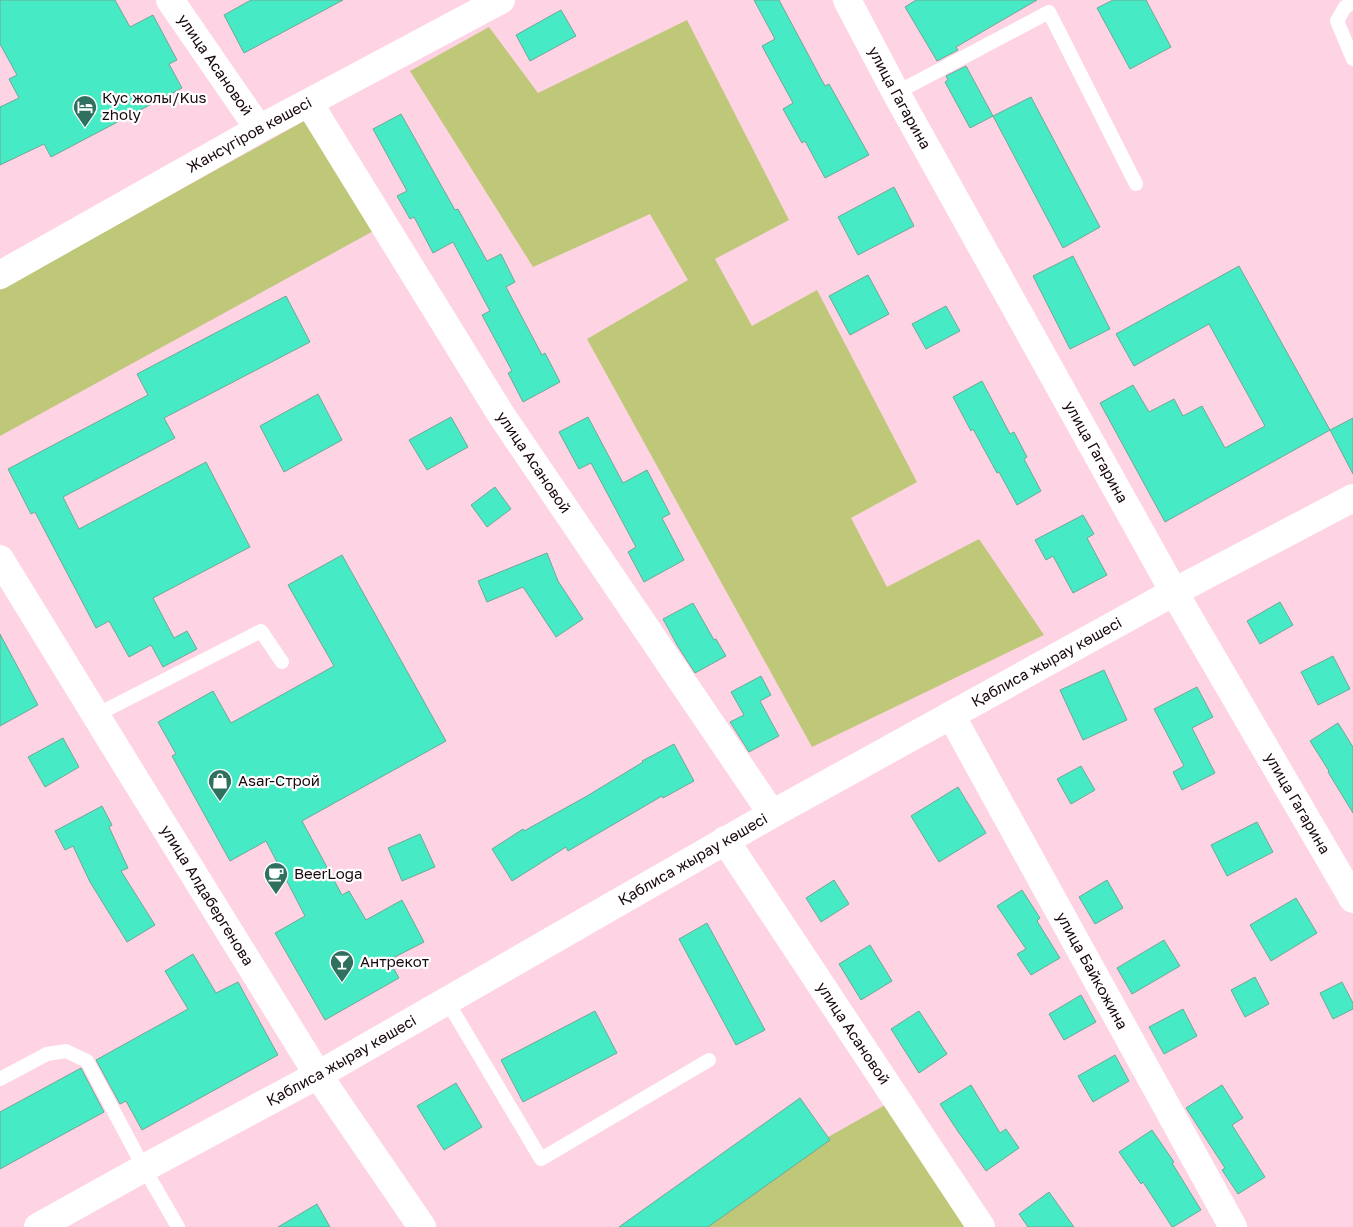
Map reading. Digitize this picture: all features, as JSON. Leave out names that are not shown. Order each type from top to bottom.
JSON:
[{"type":"street","name":"улица Асановой","points":[[170,0],[260,129]]},
{"type":"street","name":"улица Гагарина","points":[[846,0],[896,94],[1174,592],[1353,899]]},
{"type":"street","name":"Жансүгіров көшесі","points":[[0,275],[485,4]]},
{"type":"street","name":"улица Асановой","points":[[309,102],[500,413],[772,814]]},
{"type":"street","name":"Қаблиса жырау көшесі","points":[[38,1227],[318,1075],[725,840],[1174,592],[1353,498]]},
{"type":"street","name":"улица Алдабергенова","points":[[0,559],[318,1075],[422,1227]]},
{"type":"street","name":"улица Байкожина","points":[[951,715],[1233,1227]]},
{"type":"street","name":"улица Асановой","points":[[725,840],[981,1227]]},
{"type":"lane","points":[[1353,3],[1345,7],[1337,21],[1353,59]]},
{"type":"lane","points":[[896,94],[1049,12],[1136,184]]},
{"type":"lane","points":[[96,715],[260,632],[282,662]]},
{"type":"lane","points":[[447,1001],[541,1159],[710,1060]]},
{"type":"lane","points":[[0,1079],[48,1054],[66,1051],[87,1061],[178,1227]]},
{"type":"green space","points":[[687,20],[789,220],[715,259],[752,326],[817,290],[917,482],[851,518],[887,587],[979,539],[1044,635],[812,747],[587,339],[688,280],[650,214],[533,267],[410,71],[489,27],[538,93]]},
{"type":"green space","points":[[306,120],[377,229],[0,436],[0,290]]},
{"type":"green space","points":[[885,1105],[965,1227],[668,1227]]},
{"type":"building","points":[[0,0],[115,0],[130,27],[153,15],[177,60],[169,64],[182,88],[51,157],[44,144],[0,165],[0,107],[19,98],[9,79],[17,75],[0,44]]},
{"type":"building","points":[[251,0],[343,0],[244,53],[224,15]]},
{"type":"building","points":[[754,0],[779,0],[825,86],[829,84],[869,155],[825,178],[805,141],[802,143],[783,109],[793,103],[762,46],[775,39]]},
{"type":"building","points":[[916,0],[1037,0],[956,47],[958,50],[937,61],[905,7]]},
{"type":"building","points":[[1113,0],[1146,0],[1171,47],[1130,69],[1097,8]]},
{"type":"building","points":[[561,10],[576,36],[530,61],[516,35]]},
{"type":"building","points":[[966,66],[993,116],[970,128],[945,82],[948,80],[946,76]]},
{"type":"building","points":[[1031,97],[1100,227],[1063,248],[993,116]]},
{"type":"building","points":[[401,114],[455,210],[458,209],[487,261],[501,254],[515,282],[506,287],[542,355],[545,353],[560,382],[523,402],[508,373],[512,371],[482,315],[490,311],[453,242],[433,253],[414,217],[410,219],[397,196],[407,191],[373,129]]},
{"type":"building","points":[[894,187],[914,226],[858,255],[838,217]]},
{"type":"building","points":[[1073,256],[1110,329],[1070,349],[1033,276]]},
{"type":"building","points":[[1239,266],[1330,430],[1165,522],[1100,403],[1133,385],[1149,412],[1174,399],[1183,416],[1202,406],[1225,448],[1265,426],[1209,324],[1134,366],[1116,334]]},
{"type":"building","points":[[868,275],[889,314],[850,335],[829,296]]},
{"type":"building","points":[[286,296],[310,342],[164,418],[175,438],[63,497],[79,529],[206,462],[250,547],[153,598],[174,638],[187,631],[197,649],[163,667],[151,645],[129,657],[109,621],[96,628],[35,512],[31,514],[8,469],[148,395],[137,374]]},
{"type":"building","points":[[946,306],[960,331],[926,349],[912,324]]},
{"type":"building","points":[[982,381],[1010,434],[1014,432],[1027,457],[1024,459],[1041,491],[1017,505],[973,429],[971,431],[953,397]]},
{"type":"building","points":[[318,394],[342,440],[284,472],[260,426]]},
{"type":"building","points":[[451,417],[468,447],[427,470],[409,440]]},
{"type":"building","points":[[588,417],[623,483],[647,470],[670,514],[662,518],[684,560],[644,582],[628,552],[636,547],[591,463],[579,469],[559,432]]},
{"type":"building","points":[[1353,418],[1353,474],[1330,430]]},
{"type":"building","points":[[495,487],[511,509],[487,527],[471,505]]},
{"type":"building","points":[[1083,515],[1094,534],[1087,538],[1107,575],[1073,593],[1053,556],[1046,560],[1035,540]]},
{"type":"building","points":[[547,553],[558,581],[583,619],[556,637],[523,587],[487,602],[478,581]]},
{"type":"building","points":[[342,555],[446,741],[302,821],[342,895],[349,891],[366,920],[402,900],[424,942],[389,960],[399,978],[325,1020],[275,933],[305,916],[266,841],[230,861],[172,756],[176,754],[158,722],[213,691],[231,723],[334,666],[288,585]]},
{"type":"building","points":[[1280,602],[1293,625],[1260,644],[1247,621]]},
{"type":"building","points":[[693,603],[714,640],[716,639],[726,656],[695,673],[663,619]]},
{"type":"building","points":[[0,634],[38,705],[0,726]]},
{"type":"building","points":[[1333,656],[1350,689],[1318,705],[1301,672]]},
{"type":"building","points":[[1104,670],[1127,720],[1083,740],[1060,690]]},
{"type":"building","points":[[761,676],[771,695],[760,701],[779,736],[749,752],[730,722],[744,715],[731,692]]},
{"type":"building","points":[[1197,687],[1213,717],[1192,728],[1215,773],[1182,790],[1173,772],[1184,766],[1154,709]]},
{"type":"building","points":[[1338,723],[1353,747],[1353,813],[1310,741]]},
{"type":"building","points":[[63,738],[79,767],[45,787],[28,757]]},
{"type":"building","points":[[674,744],[694,781],[663,798],[662,796],[568,851],[566,847],[512,881],[492,849],[523,829],[524,831],[587,796],[642,761]]},
{"type":"building","points":[[1081,766],[1095,790],[1071,804],[1057,779]]},
{"type":"building","points":[[958,787],[986,833],[939,862],[911,816]]},
{"type":"building","points":[[102,806],[112,825],[109,827],[128,868],[121,871],[155,925],[127,942],[90,882],[73,846],[65,850],[55,831]]},
{"type":"building","points":[[1257,822],[1273,852],[1227,876],[1211,845]]},
{"type":"building","points":[[420,834],[435,867],[402,881],[388,848]]},
{"type":"building","points":[[834,880],[849,904],[821,922],[806,898]]},
{"type":"building","points":[[1107,880],[1123,908],[1095,924],[1079,897]]},
{"type":"building","points":[[1022,890],[1040,918],[1037,921],[1060,958],[1031,975],[1017,954],[1026,949],[997,906]]},
{"type":"building","points":[[1296,898],[1317,933],[1271,961],[1250,925]]},
{"type":"building","points":[[707,923],[765,1030],[736,1045],[679,939]]},
{"type":"building","points":[[1164,940],[1180,966],[1132,994],[1117,968]]},
{"type":"building","points":[[870,945],[892,981],[861,1000],[839,964]]},
{"type":"building","points":[[193,954],[216,993],[238,982],[278,1055],[142,1130],[126,1101],[120,1104],[96,1060],[188,1009],[165,971]]},
{"type":"building","points":[[1255,977],[1269,1004],[1245,1017],[1231,990]]},
{"type":"building","points":[[1342,982],[1353,1003],[1353,1009],[1333,1019],[1320,993]]},
{"type":"building","points":[[1081,995],[1096,1022],[1064,1040],[1049,1014]]},
{"type":"building","points":[[1183,1009],[1197,1036],[1164,1054],[1149,1027]]},
{"type":"building","points":[[595,1011],[617,1053],[523,1102],[501,1060]]},
{"type":"building","points":[[919,1011],[947,1054],[919,1073],[891,1029]]},
{"type":"building","points":[[1115,1055],[1129,1081],[1093,1102],[1078,1076]]},
{"type":"building","points":[[81,1068],[104,1112],[0,1169],[0,1112]]},
{"type":"building","points":[[456,1083],[482,1127],[444,1150],[417,1106]]},
{"type":"building","points":[[971,1085],[1000,1133],[1006,1129],[1019,1148],[986,1171],[940,1104]]},
{"type":"building","points":[[1222,1085],[1243,1118],[1232,1125],[1265,1177],[1238,1194],[1222,1170],[1225,1168],[1186,1108]]},
{"type":"building","points":[[800,1098],[830,1140],[708,1227],[619,1227]]},
{"type":"building","points":[[1152,1130],[1174,1162],[1172,1163],[1201,1210],[1173,1227],[1143,1182],[1141,1184],[1119,1152]]},
{"type":"building","points":[[1049,1192],[1074,1227],[1028,1227],[1019,1214]]},
{"type":"building","points":[[317,1204],[330,1227],[278,1227]]},
{"type":"place","name":"Кус жолы/Kus zholy","points":[[85,128]]},
{"type":"place","name":"Asar-Строй","points":[[220,802]]},
{"type":"place","name":"BeerLoga","points":[[276,895]]},
{"type":"place","name":"Антрекот","points":[[342,983]]}]
